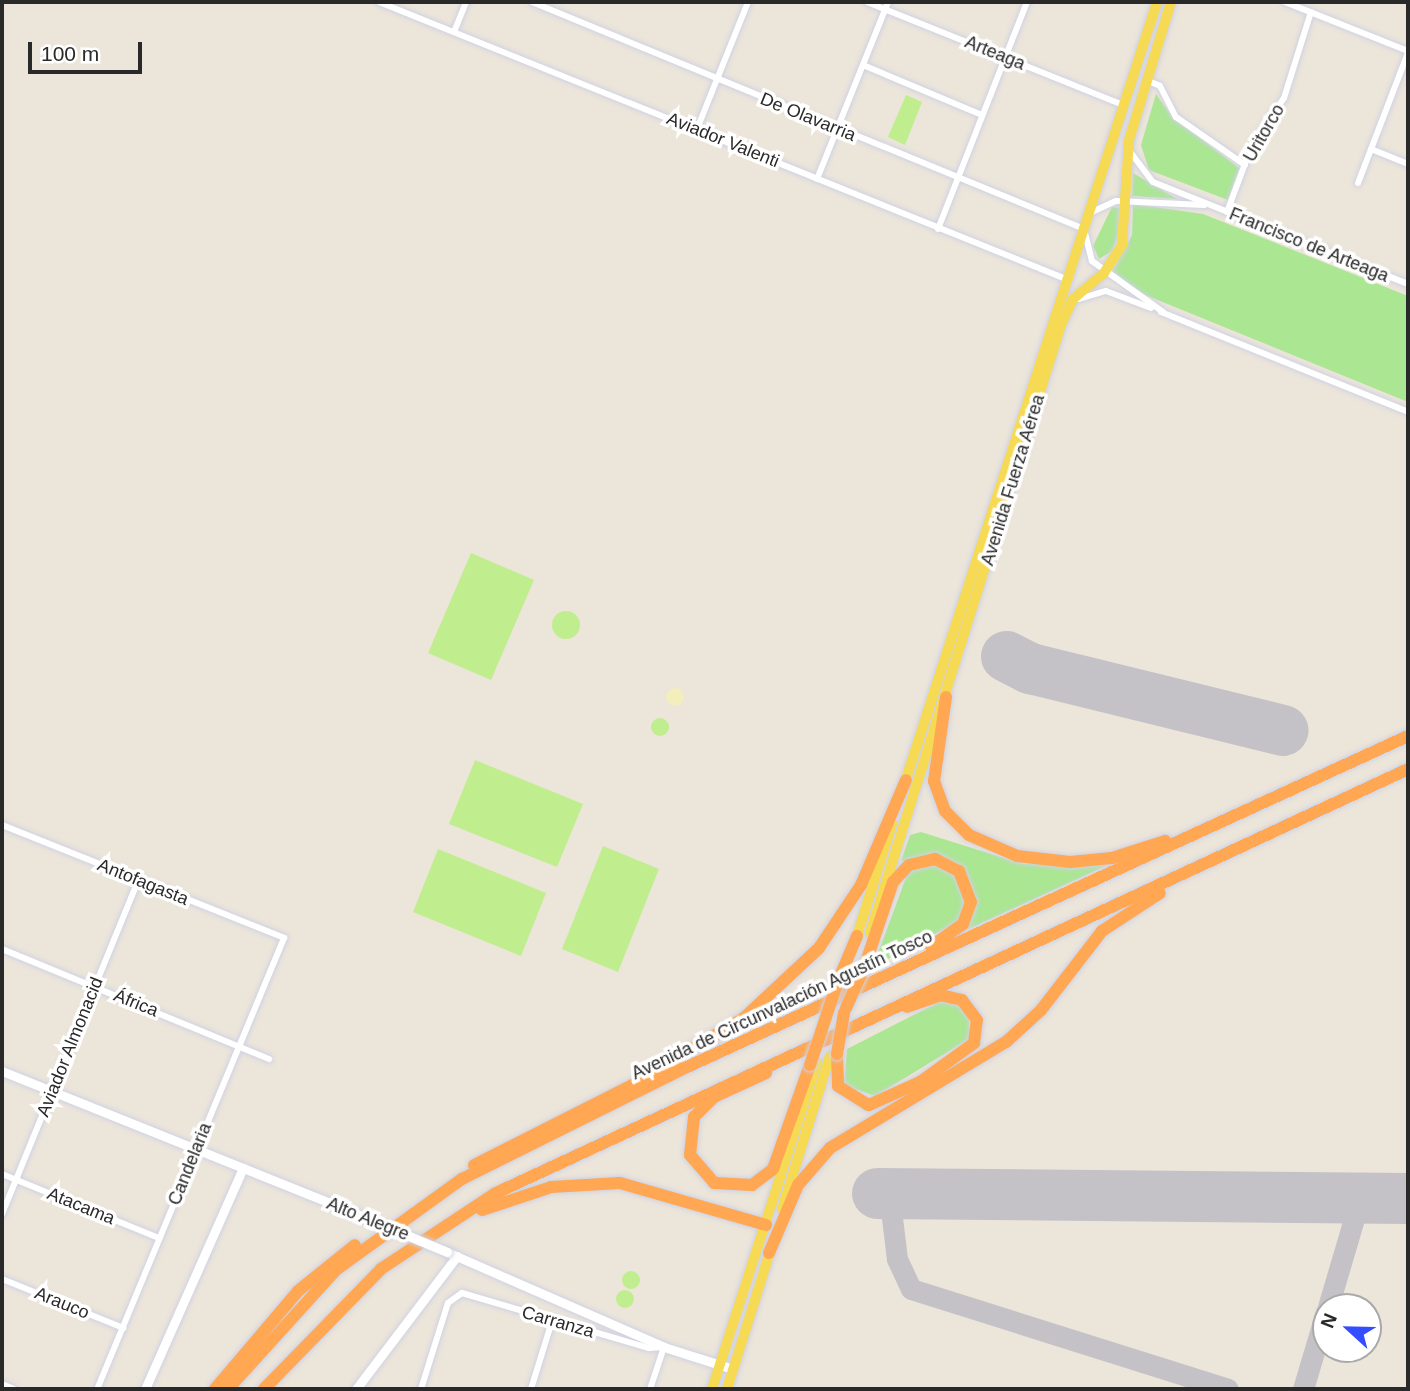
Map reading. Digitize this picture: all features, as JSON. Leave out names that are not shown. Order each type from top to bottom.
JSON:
[{"type":"highway","points":[[946,697],[933,754],[936,788],[955,824],[989,847],[1030,859],[1085,862],[1222,822]]},
{"type":"highway","name":"Avenida de Circunvalación Agustín Tosco","points":[[228,1389],[304,1300],[403,1216],[425,1201],[687,1067],[1408,736]]},
{"type":"highway","points":[[264,1389],[343,1303],[451,1219],[832,1033],[1408,769]]},
{"type":"highway","points":[[618,1089],[728,1029],[804,965],[861,885],[906,780]]},
{"type":"highway","points":[[769,1253],[798,1185],[830,1148],[1006,1042],[1041,1010],[1091,942],[1129,910],[1280,828]]},
{"type":"highway","points":[[425,1201],[496,1149],[618,1089],[949,936],[963,924],[971,902],[959,871],[935,859],[903,869],[889,891],[861,970],[845,1010],[833,1055],[834,1070],[842,1092],[862,1104],[878,1104],[963,1055],[978,1028],[969,1005],[948,995],[832,1033],[698,1111],[688,1146],[699,1171],[733,1188],[768,1175],[782,1154],[814,1064],[841,979],[857,936]]},
{"type":"highway","points":[[274,1389],[387,1275],[457,1225],[526,1193],[577,1183],[635,1184],[766,1225]]},
{"type":"highway","points":[[215,1389],[332,1260],[403,1216]]},
{"type":"main road","name":"Avenida Fuerza Aérea","points":[[857,936],[978,548],[1157,2]]},
{"type":"main road","name":"Avenida Fuerza Aérea","points":[[861,970],[1067,309],[1104,273],[1122,245],[1129,201],[1129,141],[1171,2]]},
{"type":"main road","points":[[978,548],[992,552]]},
{"type":"main road","points":[[727,1389],[833,1055]]},
{"type":"main road","points":[[712,1389],[766,1225],[814,1064]]},
{"type":"main road","name":"Alto Alegre","points":[[2,1070],[457,1256],[664,1347],[733,1369]]},
{"type":"main road","points":[[145,1389],[243,1168]]},
{"type":"main road","points":[[356,1389],[457,1256]]},
{"type":"street","name":"Aviador Valenti","points":[[379,2],[1066,279]]},
{"type":"street","points":[[454,32],[466,2]]},
{"type":"street","name":"De Olavarria","points":[[532,2],[1084,229]]},
{"type":"street","points":[[697,130],[748,2]]},
{"type":"street","name":"Arteaga","points":[[867,2],[887,5],[1123,105]]},
{"type":"street","points":[[938,229],[1027,2]]},
{"type":"street","points":[[1286,2],[1408,52],[1358,183]]},
{"type":"street","points":[[817,179],[887,5]]},
{"type":"street","name":"Uritorco","points":[[1227,212],[1245,165],[1284,98],[1311,12]]},
{"type":"street","points":[[863,65],[982,115]]},
{"type":"street","points":[[1146,80],[1160,86],[1176,117],[1245,165]]},
{"type":"street","name":"Francisco de Arteaga","points":[[1129,141],[1146,178],[1408,284]]},
{"type":"street","points":[[1371,149],[1408,163]]},
{"type":"street","name":"Francisco de Arteaga","points":[[1089,215],[1106,203],[1129,201],[1209,205]]},
{"type":"street","points":[[1084,229],[1085,251],[1104,273],[1163,312]]},
{"type":"street","points":[[1067,309],[1099,291],[1163,312],[1408,412]]},
{"type":"street","name":"Antofagasta","points":[[2,825],[284,939]]},
{"type":"street","name":"Aviador Almonacid","points":[[2,1214],[138,880]]},
{"type":"street","name":"Candelaria","points":[[97,1389],[284,939]]},
{"type":"street","name":"África","points":[[2,949],[269,1059]]},
{"type":"street","name":"Atacama","points":[[2,1174],[159,1238]]},
{"type":"street","name":"Arauco","points":[[2,1279],[122,1328]]},
{"type":"street","name":"Carranza","points":[[421,1389],[453,1295],[664,1347]]},
{"type":"street","points":[[531,1389],[552,1321]]},
{"type":"street","points":[[650,1389],[664,1347]]},
{"type":"street","points":[[2,1384],[14,1389]]},
{"type":"green space","points":[[1156,94],[1173,118],[1239,168],[1228,200],[1149,170],[1141,145]]},
{"type":"green space","points":[[906,95],[922,102],[905,145],[888,137]]},
{"type":"green space","points":[[1133,173],[1177,199],[1132,196]]},
{"type":"green space","points":[[1133,204],[1203,214],[1408,296],[1408,402],[1138,292],[1113,271],[1132,235]]},
{"type":"green space","points":[[1112,207],[1121,208],[1124,220],[1112,251],[1099,259],[1093,246]]},
{"type":"green space","points":[[471,553],[534,580],[491,680],[428,653]]},
{"type":"green space","points":[[566,611],[576,615],[580,625],[576,635],[566,639],[556,635],[552,625],[556,615]]},
{"type":"green space","points":[[656,718],[664,718],[669,727],[667,734],[656,736],[651,731],[651,723]]},
{"type":"green space","points":[[475,760],[583,804],[557,867],[449,824]]},
{"type":"green space","points":[[921,832],[1023,864],[1108,865],[962,932],[976,899],[966,872],[939,855],[901,861],[910,835]]},
{"type":"green space","points":[[603,846],[659,869],[618,972],[562,949]]},
{"type":"green space","points":[[438,849],[546,893],[521,956],[413,912]]},
{"type":"green space","points":[[934,863],[955,874],[966,902],[959,921],[873,967],[908,872]]},
{"type":"green space","points":[[939,1002],[959,1005],[969,1016],[969,1039],[875,1096],[844,1085],[847,1049]]},
{"type":"green space","points":[[631,1271],[637,1274],[640,1280],[637,1286],[631,1289],[625,1286],[622,1280],[625,1274]]},
{"type":"green space","points":[[625,1290],[631,1293],[634,1299],[631,1305],[625,1308],[619,1305],[616,1299],[619,1293]]},
{"type":"sand","points":[[671,688],[679,688],[684,697],[682,704],[671,706],[666,701],[666,693]]},
{"type":"taxiway","points":[[889,1193],[897,1259],[911,1289],[1228,1389]]},
{"type":"taxiway","points":[[1332,1293],[1360,1198]]},
{"type":"taxiway","points":[[1303,1389],[1312,1359]]},
{"type":"runway","points":[[1006,656],[1030,668],[1283,730]]},
{"type":"runway","points":[[877,1193],[1408,1198]]}]
